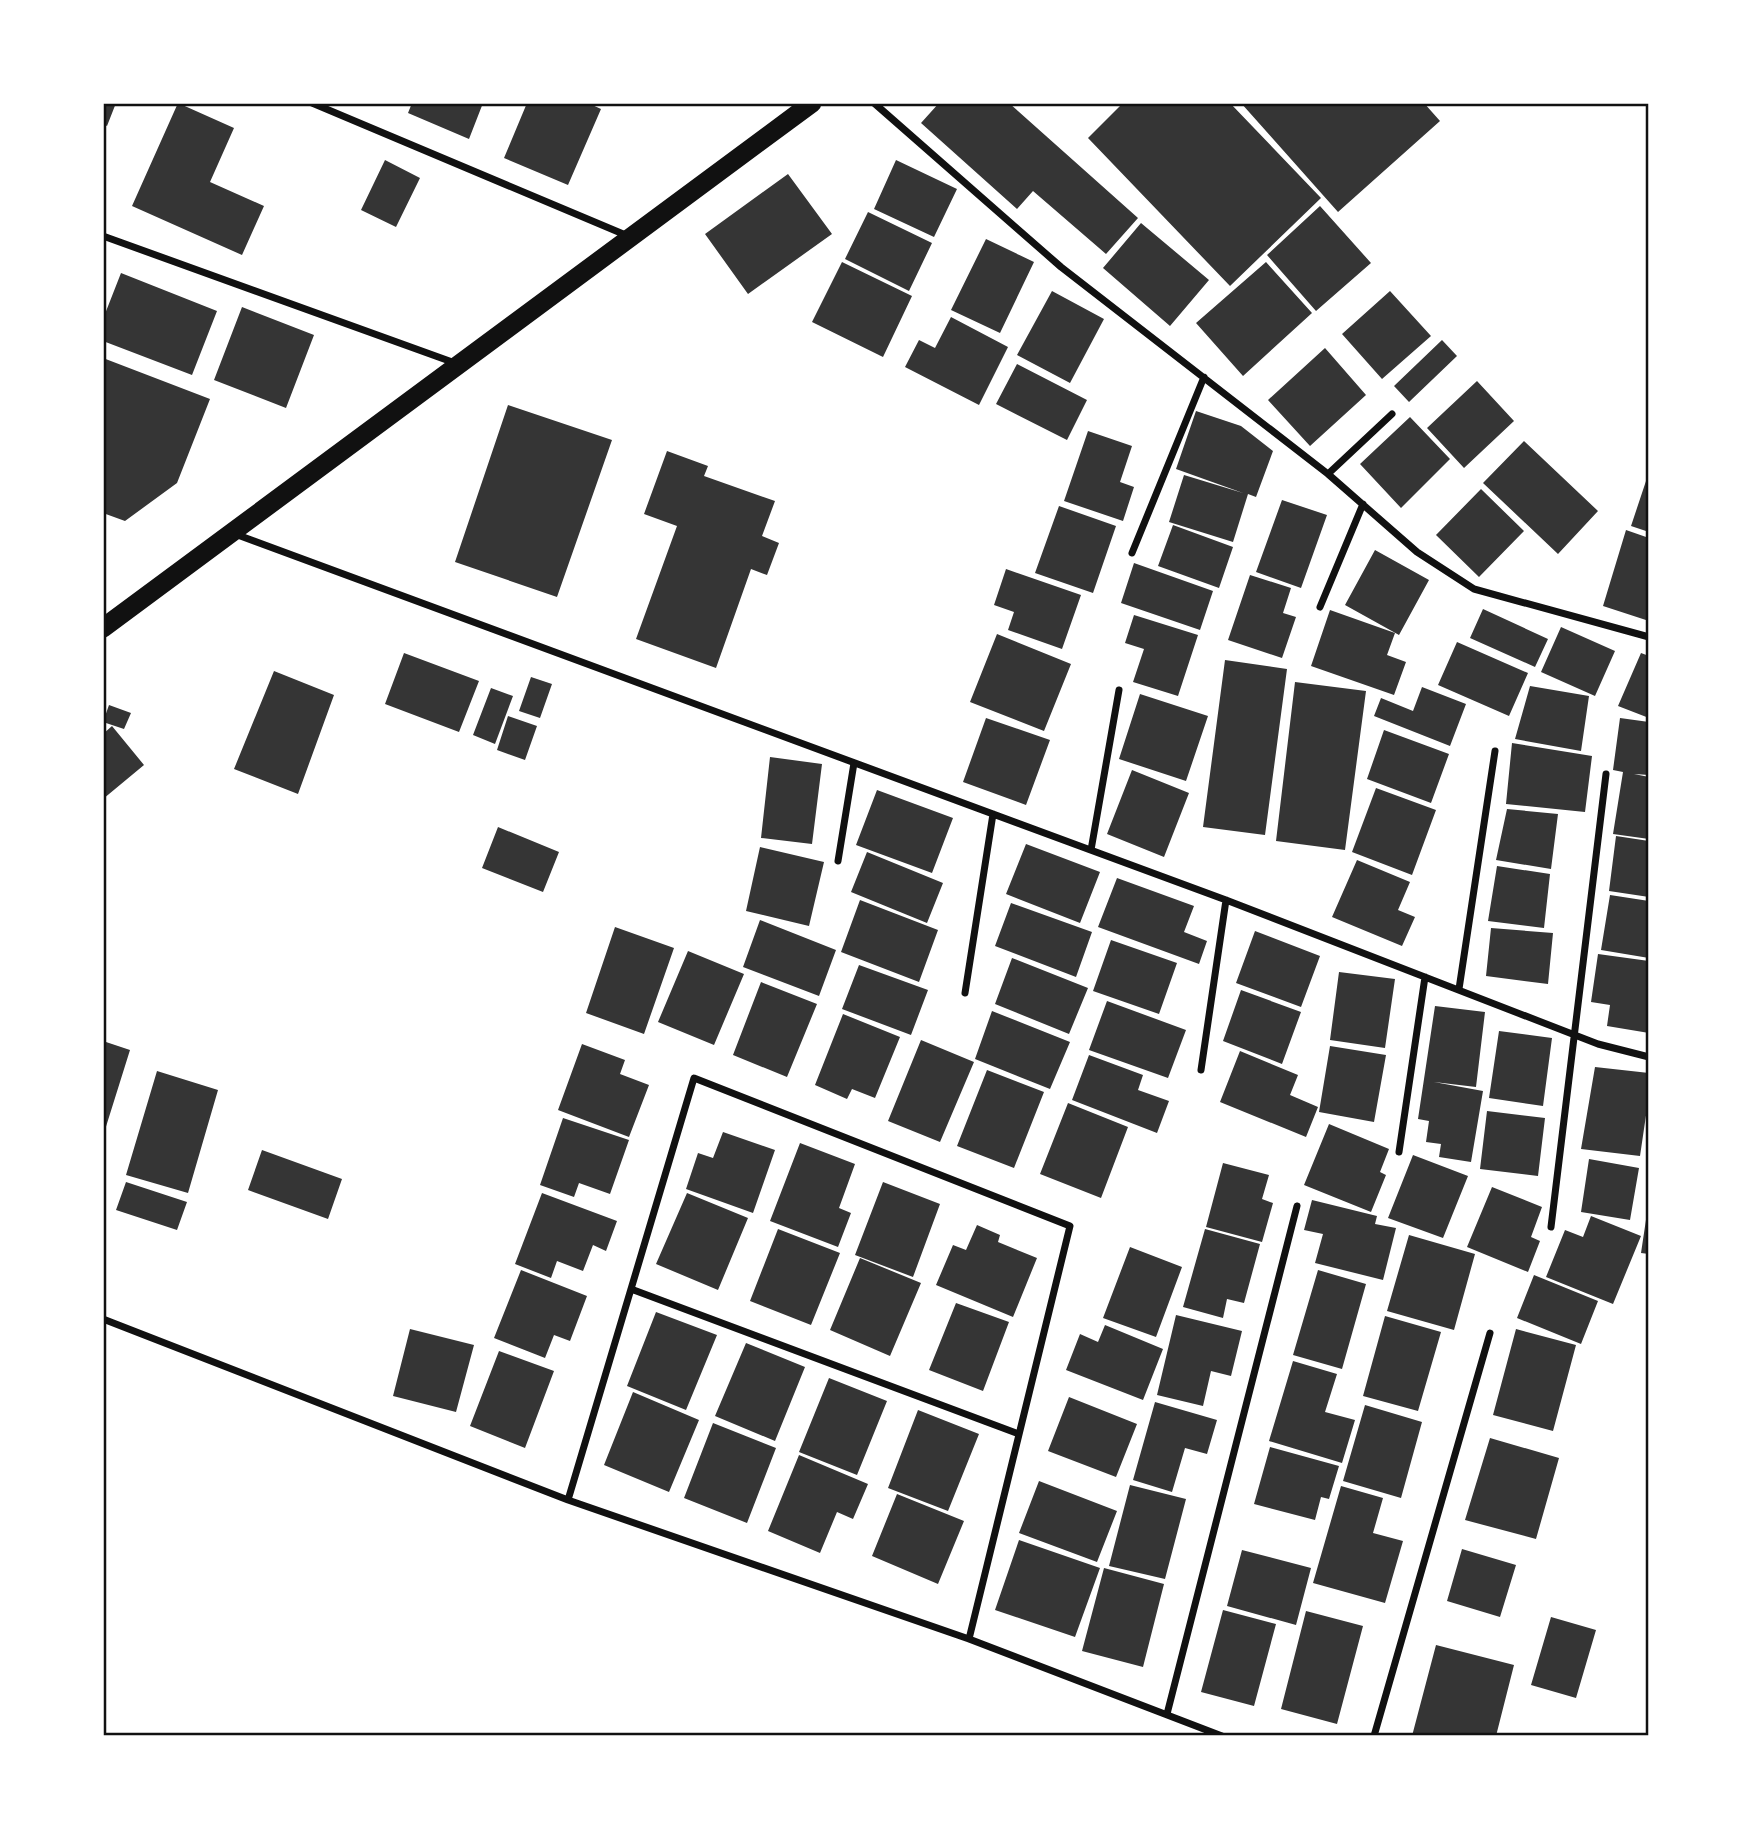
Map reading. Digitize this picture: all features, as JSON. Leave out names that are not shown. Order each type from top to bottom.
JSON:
[{"type":"highway","points":[[103,628],[812,103]]},
{"type":"street","points":[[312,103],[632,237]]},
{"type":"street","points":[[874,103],[1061,267],[1328,474],[1417,552],[1474,589],[1649,637]]},
{"type":"street","points":[[103,236],[459,365]]},
{"type":"street","points":[[1132,553],[1204,377]]},
{"type":"street","points":[[1328,474],[1392,414]]},
{"type":"street","points":[[1320,607],[1363,504]]},
{"type":"street","points":[[233,533],[1226,900],[1575,1035],[1649,1057]]},
{"type":"street","points":[[1091,850],[1119,690]]},
{"type":"street","points":[[1459,989],[1495,751]]},
{"type":"street","points":[[838,861],[854,763]]},
{"type":"street","points":[[1551,1227],[1606,774]]},
{"type":"street","points":[[965,993],[993,814]]},
{"type":"street","points":[[1201,1070],[1226,900]]},
{"type":"street","points":[[1399,1152],[1425,977]]},
{"type":"street","points":[[568,1500],[694,1078],[1070,1226],[969,1639]]},
{"type":"street","points":[[1167,1714],[1297,1206]]},
{"type":"street","points":[[631,1289],[1020,1434]]},
{"type":"street","points":[[103,1319],[568,1500],[969,1639],[1222,1736]]},
{"type":"street","points":[[1374,1736],[1490,1333]]},
{"type":"building","points":[[103,103],[116,103],[107,126],[103,124]]},
{"type":"building","points":[[178,103],[234,128],[210,182],[264,206],[242,255],[132,206]]},
{"type":"building","points":[[412,103],[483,103],[469,139],[408,113]]},
{"type":"building","points":[[527,103],[588,103],[601,109],[568,185],[504,158]]},
{"type":"building","points":[[939,103],[1009,103],[1138,218],[1106,254],[1033,191],[1017,209],[921,123]]},
{"type":"building","points":[[1123,103],[1230,103],[1321,198],[1230,286],[1088,138]]},
{"type":"building","points":[[1241,103],[1424,103],[1440,121],[1338,212]]},
{"type":"building","points":[[385,160],[420,178],[396,227],[361,210]]},
{"type":"building","points":[[896,160],[957,189],[934,237],[874,209]]},
{"type":"building","points":[[788,174],[832,234],[748,294],[705,234]]},
{"type":"building","points":[[1320,206],[1371,263],[1316,311],[1267,255]]},
{"type":"building","points":[[868,212],[932,243],[909,291],[845,259]]},
{"type":"building","points":[[1141,223],[1209,280],[1170,326],[1103,268]]},
{"type":"building","points":[[986,239],[1034,262],[1000,333],[951,310]]},
{"type":"building","points":[[842,262],[912,296],[883,357],[812,322]]},
{"type":"building","points":[[1266,262],[1312,313],[1243,376],[1196,323]]},
{"type":"building","points":[[121,273],[217,311],[192,375],[103,341],[103,319]]},
{"type":"building","points":[[1052,291],[1104,319],[1070,383],[1017,355]]},
{"type":"building","points":[[1390,291],[1431,336],[1382,379],[1342,334]]},
{"type":"building","points":[[242,307],[314,335],[286,408],[214,380]]},
{"type":"building","points":[[951,317],[1008,347],[979,405],[905,367],[919,340],[935,348]]},
{"type":"building","points":[[1442,340],[1457,356],[1409,402],[1394,386]]},
{"type":"building","points":[[1325,348],[1366,395],[1310,446],[1268,400]]},
{"type":"building","points":[[103,358],[210,399],[177,483],[125,521],[103,513]]},
{"type":"building","points":[[1017,364],[1087,400],[1067,440],[996,404]]},
{"type":"building","points":[[1477,381],[1514,421],[1464,468],[1427,428]]},
{"type":"building","points":[[508,405],[612,440],[557,597],[455,562]]},
{"type":"building","points":[[1196,411],[1241,426],[1273,451],[1256,497],[1248,494],[1233,542],[1169,522],[1184,475],[1243,493],[1176,469]]},
{"type":"building","points":[[1410,417],[1450,459],[1401,508],[1360,464]]},
{"type":"building","points":[[1088,431],[1132,446],[1120,482],[1134,487],[1123,521],[1064,501]]},
{"type":"building","points":[[1524,441],[1598,511],[1558,554],[1483,483]]},
{"type":"building","points":[[667,451],[708,466],[704,476],[775,501],[762,536],[779,543],[767,575],[751,569],[716,668],[636,639],[677,526],[644,514]]},
{"type":"building","points":[[1649,475],[1649,532],[1631,526]]},
{"type":"building","points":[[1481,489],[1524,531],[1479,577],[1436,535]]},
{"type":"building","points":[[1282,500],[1327,515],[1301,588],[1256,572]]},
{"type":"building","points":[[1059,506],[1116,526],[1093,593],[1035,573]]},
{"type":"building","points":[[1173,525],[1233,547],[1219,588],[1158,566]]},
{"type":"building","points":[[1626,530],[1649,538],[1649,621],[1603,606]]},
{"type":"building","points":[[1375,550],[1429,580],[1399,635],[1345,605]]},
{"type":"building","points":[[1134,563],[1213,591],[1200,630],[1121,603]]},
{"type":"building","points":[[1006,569],[1081,595],[1062,649],[1008,630],[1014,612],[994,605]]},
{"type":"building","points":[[1250,575],[1291,588],[1283,613],[1296,617],[1282,658],[1228,640]]},
{"type":"building","points":[[1483,609],[1548,639],[1535,667],[1470,638]]},
{"type":"building","points":[[1330,610],[1395,633],[1387,655],[1406,662],[1394,695],[1311,666]]},
{"type":"building","points":[[1134,615],[1198,635],[1178,696],[1133,682],[1144,649],[1125,643]]},
{"type":"building","points":[[1561,627],[1615,651],[1595,696],[1541,672]]},
{"type":"building","points":[[997,634],[1071,664],[1044,731],[970,702]]},
{"type":"building","points":[[1457,642],[1528,673],[1509,716],[1438,685]]},
{"type":"building","points":[[404,653],[479,681],[459,732],[385,704]]},
{"type":"building","points":[[1641,653],[1649,656],[1649,718],[1618,706]]},
{"type":"building","points":[[1225,660],[1287,669],[1265,835],[1203,827]]},
{"type":"building","points":[[274,671],[334,695],[298,794],[234,769]]},
{"type":"building","points":[[531,677],[552,684],[540,718],[519,711]]},
{"type":"building","points":[[1295,682],[1366,691],[1345,850],[1276,841]]},
{"type":"building","points":[[1530,686],[1589,696],[1581,751],[1515,739]]},
{"type":"building","points":[[1422,687],[1466,704],[1450,746],[1374,716],[1381,698],[1413,711]]},
{"type":"building","points":[[491,688],[513,696],[495,744],[473,735]]},
{"type":"building","points":[[1140,694],[1208,716],[1186,781],[1119,759]]},
{"type":"building","points":[[109,705],[131,713],[124,729],[103,722]]},
{"type":"building","points":[[508,716],[537,726],[525,760],[497,750]]},
{"type":"building","points":[[986,718],[1050,740],[1026,805],[963,782]]},
{"type":"building","points":[[1620,718],[1649,722],[1649,775],[1634,774],[1649,777],[1649,839],[1613,834],[1623,772],[1613,770]]},
{"type":"building","points":[[112,726],[144,765],[103,799],[103,734]]},
{"type":"building","points":[[1384,730],[1449,754],[1431,803],[1367,779]]},
{"type":"building","points":[[1512,743],[1592,756],[1585,812],[1506,804]]},
{"type":"building","points":[[770,757],[822,764],[812,844],[761,838]]},
{"type":"building","points":[[1132,770],[1189,793],[1164,857],[1107,834]]},
{"type":"building","points":[[1376,788],[1436,810],[1412,875],[1352,852]]},
{"type":"building","points":[[877,790],[953,818],[932,873],[856,845]]},
{"type":"building","points":[[1507,809],[1558,814],[1551,869],[1496,860]]},
{"type":"building","points":[[498,827],[559,852],[543,892],[482,868]]},
{"type":"building","points":[[1616,836],[1649,841],[1649,897],[1609,891]]},
{"type":"building","points":[[1026,844],[1100,872],[1080,923],[1006,894]]},
{"type":"building","points":[[760,847],[824,862],[809,926],[746,911]]},
{"type":"building","points":[[867,852],[943,883],[927,923],[851,892]]},
{"type":"building","points":[[1357,860],[1410,882],[1398,910],[1415,917],[1402,946],[1332,917]]},
{"type":"building","points":[[1497,866],[1550,874],[1544,928],[1488,921]]},
{"type":"building","points":[[1117,878],[1194,906],[1184,932],[1207,941],[1199,964],[1098,927]]},
{"type":"building","points":[[1610,895],[1649,901],[1649,958],[1601,950]]},
{"type":"building","points":[[860,900],[938,930],[919,982],[841,952]]},
{"type":"building","points":[[1011,903],[1092,932],[1076,977],[995,946]]},
{"type":"building","points":[[760,920],[836,950],[819,996],[743,967]]},
{"type":"building","points":[[615,927],[674,948],[644,1034],[586,1013]]},
{"type":"building","points":[[1491,928],[1553,933],[1548,984],[1486,976]]},
{"type":"building","points":[[1255,931],[1320,956],[1301,1007],[1236,983]]},
{"type":"building","points":[[1111,940],[1177,963],[1159,1014],[1093,991]]},
{"type":"building","points":[[688,951],[744,974],[714,1045],[658,1022]]},
{"type":"building","points":[[1598,954],[1649,961],[1649,1033],[1607,1026],[1610,1005],[1591,1002]]},
{"type":"building","points":[[1012,958],[1088,988],[1069,1034],[995,1004]]},
{"type":"building","points":[[859,965],[928,990],[911,1035],[842,1009]]},
{"type":"building","points":[[1339,972],[1395,979],[1385,1048],[1330,1040]]},
{"type":"building","points":[[761,982],[817,1004],[787,1077],[733,1055]]},
{"type":"building","points":[[1241,990],[1301,1012],[1282,1064],[1223,1041]]},
{"type":"building","points":[[1107,1001],[1186,1030],[1168,1078],[1089,1050]]},
{"type":"building","points":[[1435,1006],[1485,1012],[1476,1087],[1434,1082],[1483,1091],[1471,1162],[1439,1157],[1441,1144],[1426,1142],[1429,1121],[1418,1119]]},
{"type":"building","points":[[992,1011],[1070,1042],[1050,1089],[975,1059]]},
{"type":"building","points":[[843,1014],[900,1037],[875,1098],[852,1089],[847,1099],[815,1085]]},
{"type":"building","points":[[1499,1031],[1552,1038],[1543,1106],[1489,1098]]},
{"type":"building","points":[[921,1040],[974,1062],[940,1142],[888,1121]]},
{"type":"building","points":[[103,1041],[130,1050],[104,1133],[103,1133]]},
{"type":"building","points":[[582,1044],[625,1060],[620,1074],[649,1085],[629,1137],[558,1110]]},
{"type":"building","points":[[1330,1046],[1386,1055],[1374,1122],[1319,1112]]},
{"type":"building","points":[[1240,1051],[1298,1075],[1290,1095],[1318,1107],[1306,1137],[1220,1102]]},
{"type":"building","points":[[1089,1055],[1143,1075],[1138,1090],[1169,1101],[1157,1133],[1072,1100]]},
{"type":"building","points":[[1595,1067],[1649,1073],[1649,1095],[1640,1156],[1581,1149]]},
{"type":"building","points":[[987,1070],[1044,1092],[1014,1168],[957,1146]]},
{"type":"building","points":[[157,1071],[218,1090],[188,1193],[126,1175]]},
{"type":"building","points":[[1068,1103],[1128,1127],[1101,1198],[1040,1174]]},
{"type":"building","points":[[1487,1111],[1545,1118],[1538,1176],[1480,1169]]},
{"type":"building","points":[[563,1118],[629,1140],[610,1194],[579,1183],[574,1197],[540,1185]]},
{"type":"building","points":[[1329,1124],[1389,1149],[1380,1172],[1386,1175],[1371,1212],[1304,1185]]},
{"type":"building","points":[[723,1132],[775,1150],[753,1213],[686,1189],[698,1153],[713,1158]]},
{"type":"building","points":[[800,1143],[855,1164],[839,1208],[851,1213],[838,1247],[770,1221]]},
{"type":"building","points":[[262,1150],[342,1179],[328,1219],[248,1190]]},
{"type":"building","points":[[1413,1155],[1468,1176],[1443,1238],[1388,1218]]},
{"type":"building","points":[[1589,1159],[1639,1168],[1630,1220],[1581,1212]]},
{"type":"building","points":[[1223,1163],[1269,1175],[1262,1199],[1273,1203],[1262,1242],[1206,1227]]},
{"type":"building","points":[[126,1182],[187,1202],[177,1230],[116,1210]]},
{"type":"building","points":[[883,1182],[940,1204],[913,1277],[855,1255]]},
{"type":"building","points":[[1492,1187],[1542,1207],[1531,1237],[1540,1241],[1528,1272],[1467,1247]]},
{"type":"building","points":[[542,1193],[617,1221],[606,1251],[593,1245],[583,1271],[557,1261],[551,1278],[515,1264]]},
{"type":"building","points":[[687,1193],[748,1218],[718,1290],[656,1264]]},
{"type":"building","points":[[1312,1200],[1377,1216],[1375,1224],[1396,1228],[1383,1280],[1315,1263],[1323,1234],[1304,1230]]},
{"type":"building","points":[[1649,1213],[1649,1254],[1641,1253]]},
{"type":"building","points":[[1591,1216],[1641,1236],[1613,1304],[1546,1277],[1565,1230],[1583,1237]]},
{"type":"building","points":[[977,1225],[1000,1235],[998,1242],[1037,1258],[1013,1317],[936,1285],[953,1245],[966,1250]]},
{"type":"building","points":[[778,1229],[840,1253],[811,1325],[750,1301]]},
{"type":"building","points":[[1205,1229],[1260,1244],[1244,1303],[1227,1299],[1223,1318],[1183,1307]]},
{"type":"building","points":[[1409,1235],[1475,1254],[1454,1330],[1387,1311]]},
{"type":"building","points":[[1130,1247],[1182,1267],[1156,1337],[1103,1318]]},
{"type":"building","points":[[860,1258],[921,1283],[890,1356],[830,1330]]},
{"type":"building","points":[[521,1270],[587,1296],[570,1341],[554,1335],[545,1358],[494,1338]]},
{"type":"building","points":[[1318,1270],[1366,1284],[1342,1369],[1293,1355]]},
{"type":"building","points":[[1534,1275],[1598,1301],[1581,1344],[1517,1318]]},
{"type":"building","points":[[956,1303],[1009,1322],[983,1391],[929,1370]]},
{"type":"building","points":[[656,1312],[717,1335],[686,1410],[627,1386]]},
{"type":"building","points":[[1176,1315],[1242,1331],[1231,1376],[1211,1371],[1203,1406],[1157,1395]]},
{"type":"building","points":[[1385,1316],[1441,1332],[1418,1411],[1363,1396]]},
{"type":"building","points":[[1105,1325],[1163,1349],[1143,1400],[1066,1370],[1080,1334],[1098,1342]]},
{"type":"building","points":[[410,1329],[474,1345],[456,1412],[393,1396]]},
{"type":"building","points":[[1516,1329],[1576,1345],[1553,1431],[1493,1415]]},
{"type":"building","points":[[746,1343],[805,1367],[775,1441],[715,1416]]},
{"type":"building","points":[[499,1351],[554,1371],[525,1448],[470,1426]]},
{"type":"building","points":[[1293,1361],[1337,1374],[1325,1412],[1355,1420],[1342,1463],[1269,1441]]},
{"type":"building","points":[[829,1378],[887,1401],[857,1475],[799,1452]]},
{"type":"building","points":[[633,1392],[699,1420],[669,1492],[604,1465]]},
{"type":"building","points":[[1069,1397],[1137,1424],[1116,1477],[1048,1451]]},
{"type":"building","points":[[1155,1402],[1217,1420],[1207,1454],[1185,1448],[1172,1492],[1133,1480]]},
{"type":"building","points":[[1365,1405],[1422,1422],[1401,1498],[1343,1481]]},
{"type":"building","points":[[918,1410],[979,1434],[948,1511],[888,1488]]},
{"type":"building","points":[[713,1423],[776,1448],[747,1523],[684,1498]]},
{"type":"building","points":[[1490,1438],[1559,1458],[1536,1539],[1465,1520]]},
{"type":"building","points":[[1270,1447],[1339,1466],[1329,1499],[1321,1497],[1315,1520],[1254,1504]]},
{"type":"building","points":[[799,1455],[868,1484],[853,1519],[837,1512],[820,1553],[768,1531]]},
{"type":"building","points":[[1039,1481],[1117,1511],[1097,1562],[1019,1533]]},
{"type":"building","points":[[1130,1485],[1186,1499],[1165,1579],[1109,1566]]},
{"type":"building","points":[[1341,1486],[1383,1498],[1373,1533],[1403,1541],[1385,1603],[1313,1583]]},
{"type":"building","points":[[897,1494],[964,1521],[938,1584],[872,1556]]},
{"type":"building","points":[[1019,1540],[1100,1568],[1075,1637],[995,1610]]},
{"type":"building","points":[[1462,1549],[1516,1565],[1500,1617],[1447,1601]]},
{"type":"building","points":[[1242,1550],[1311,1568],[1296,1625],[1227,1606]]},
{"type":"building","points":[[1104,1568],[1164,1584],[1143,1667],[1082,1651]]},
{"type":"building","points":[[1223,1610],[1276,1624],[1254,1706],[1201,1692]]},
{"type":"building","points":[[1306,1611],[1363,1626],[1337,1724],[1281,1709]]},
{"type":"building","points":[[1551,1617],[1596,1630],[1576,1698],[1531,1685]]},
{"type":"building","points":[[1436,1645],[1514,1665],[1496,1736],[1412,1736]]}]
